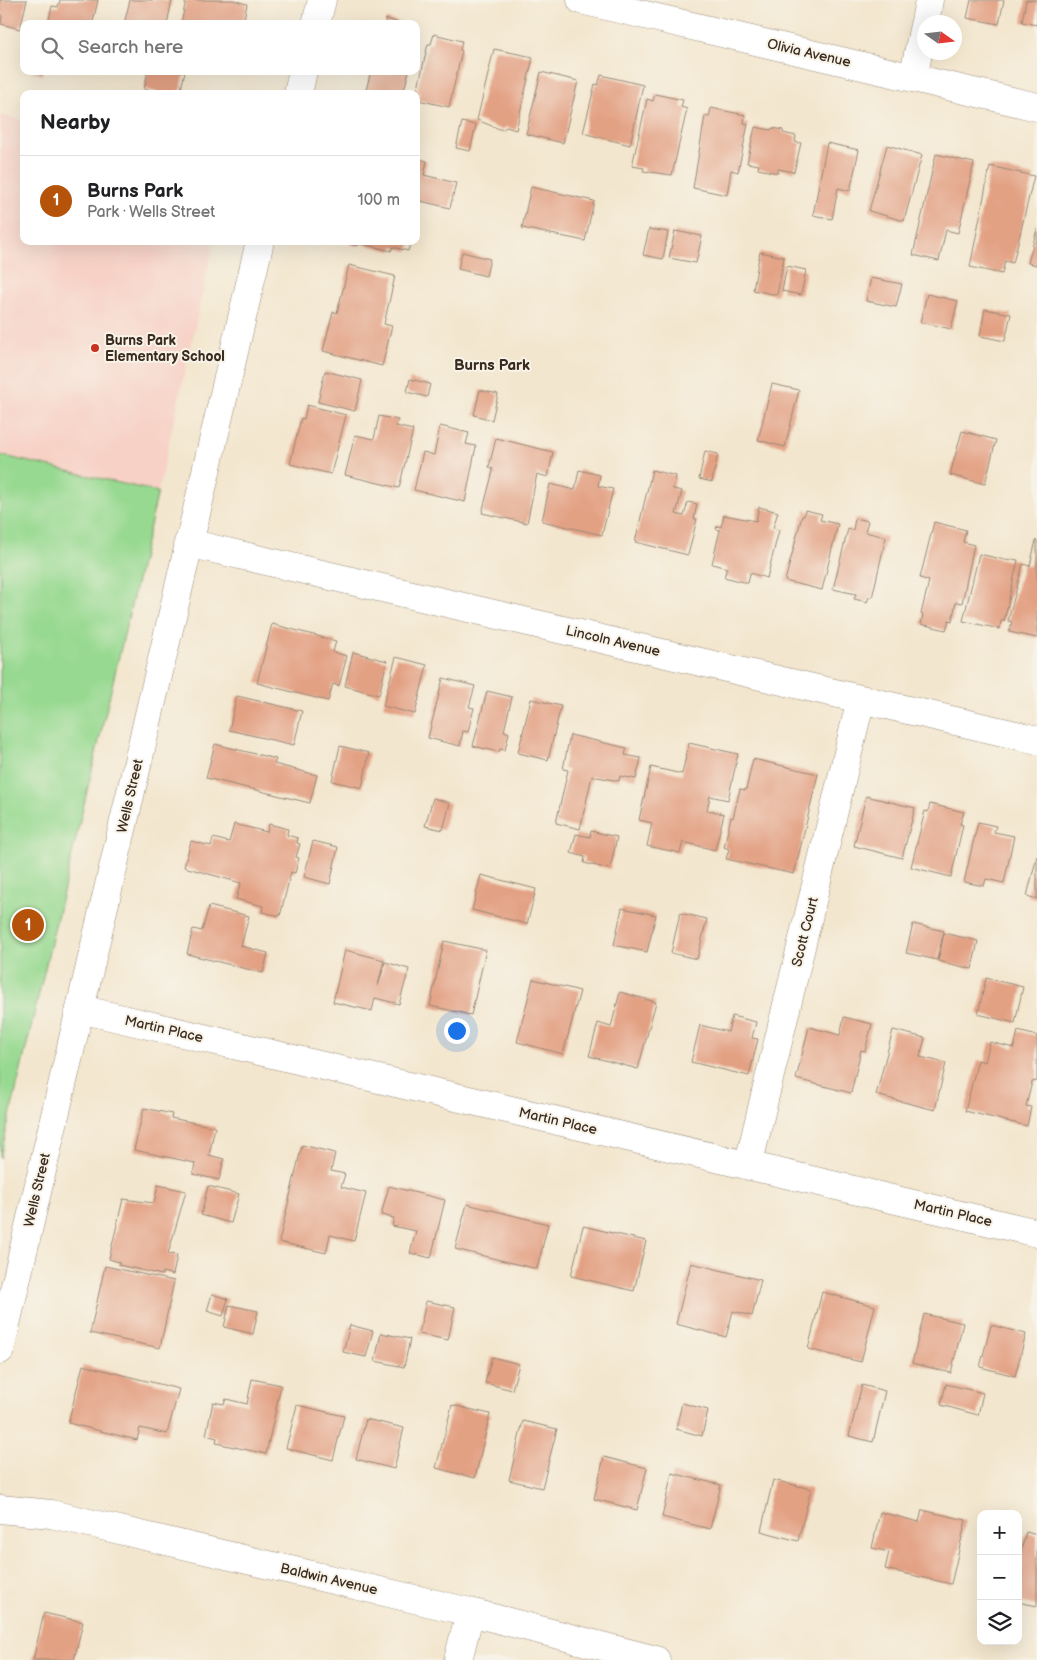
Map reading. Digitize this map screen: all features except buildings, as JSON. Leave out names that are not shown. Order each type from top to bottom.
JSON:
[{"type":"street","points":[[317,20],[322,0]]},
{"type":"street","name":"Olivia Avenue","points":[[581,0],[626,5],[913,78],[1037,107]]},
{"type":"street","points":[[926,15],[929,0]]},
{"type":"street","points":[[913,78],[917,60]]},
{"type":"street","points":[[299,90],[303,75]]},
{"type":"street","name":"Wells Street","points":[[0,1350],[259,245]]},
{"type":"street","name":"Lincoln Avenue","points":[[188,543],[1037,740]]},
{"type":"street","name":"Scott Court","points":[[748,1166],[861,699]]},
{"type":"street","name":"Martin Place","points":[[80,1009],[1037,1233]]},
{"type":"street","name":"Baldwin Avenue","points":[[0,1509],[51,1514],[470,1612],[656,1660]]},
{"type":"street","points":[[458,1660],[470,1612]]},
{"type":"shaded area","name":"Burns Park Elementary School","points":[[0,115],[20,120],[20,245],[213,245],[158,492],[0,455]]},
{"type":"green space","points":[[0,455],[158,492],[0,1158]]},
{"type":"place","name":"Burns Park Elementary School","points":[[95,348]]},
{"type":"place","name":"Burns Park","points":[[28,925]]},
{"type":"district","name":"Burns Park","points":[[492,365]]}]
